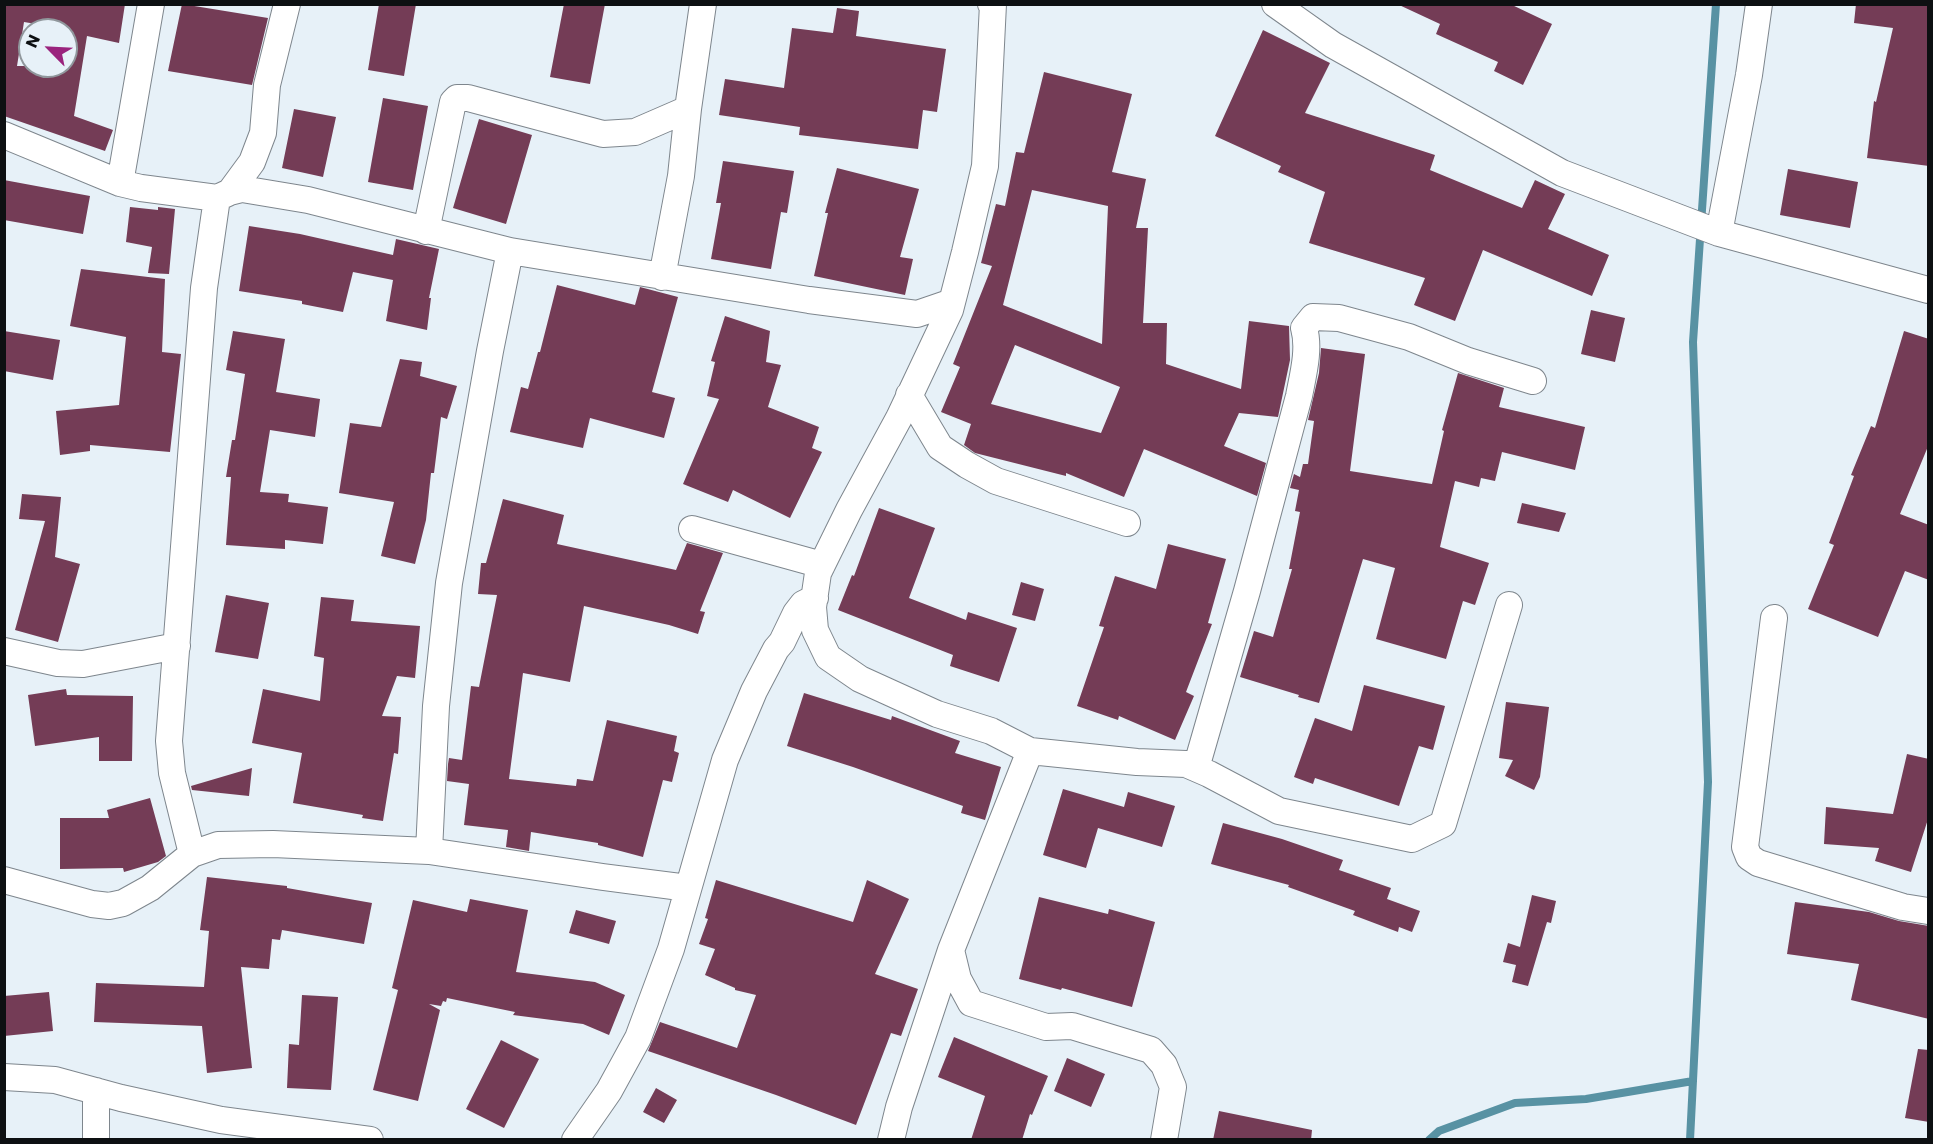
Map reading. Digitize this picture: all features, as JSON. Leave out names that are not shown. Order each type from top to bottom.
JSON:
[{"type":"street","points":[[120,183],[151,4]]},
{"type":"street","points":[[192,854],[172,773],[169,741],[204,288],[224,195],[252,162],[263,133],[267,85],[287,4]]},
{"type":"street","points":[[662,277],[681,176],[702,4]]},
{"type":"street","points":[[991,4],[993,4],[986,166],[950,310],[818,573],[814,630],[828,657],[860,680],[937,714],[991,731],[1030,751],[1137,762],[1186,764],[1278,811],[1412,838],[1443,824],[1509,605]]},
{"type":"street","points":[[1275,4],[1333,45],[1562,173],[1719,233],[1929,290]]},
{"type":"street","points":[[1719,233],[1749,75],[1759,4]]},
{"type":"street","points":[[426,231],[453,102],[457,98],[468,98],[603,134],[634,132],[688,109]]},
{"type":"street","points":[[4,135],[120,183],[141,188],[224,195],[242,189],[308,200],[510,251],[809,300],[917,314],[952,302]]},
{"type":"street","points":[[429,851],[436,706],[449,583],[510,251]]},
{"type":"street","points":[[917,314],[939,334]]},
{"type":"street","points":[[1196,768],[1250,580],[1299,396],[1304,364],[1306,334],[1304,328],[1308,321],[1313,317],[1351,321],[1409,337],[1468,362],[1533,381]]},
{"type":"street","points":[[909,395],[940,447],[967,465],[996,481],[1127,523]]},
{"type":"street","points":[[692,530],[822,565]]},
{"type":"street","points":[[575,1140],[609,1091],[638,1038],[671,949],[725,760],[754,691],[796,613],[803,604],[815,598]]},
{"type":"street","points":[[1774,618],[1745,847],[1749,856],[1758,863],[1903,907],[1929,911]]},
{"type":"street","points":[[782,642],[825,649]]},
{"type":"street","points":[[4,651],[58,663],[83,664],[177,646]]},
{"type":"street","points":[[891,1140],[899,1107],[951,950],[1030,751]]},
{"type":"street","points":[[4,880],[92,904],[109,906],[123,903],[150,888],[192,854],[218,845],[273,844],[429,851],[603,878],[688,888]]},
{"type":"street","points":[[951,950],[958,979],[971,1003],[1046,1027],[1072,1026],[1151,1050],[1164,1065],[1173,1087],[1164,1140]]},
{"type":"street","points":[[4,1077],[56,1080],[222,1130],[370,1140]]},
{"type":"street","points":[[96,1091],[96,1140]]},
{"type":"building","points":[[4,4],[125,4],[119,43],[87,36],[74,116],[113,130],[105,151],[4,116]]},
{"type":"building","points":[[182,4],[268,18],[252,85],[168,71]]},
{"type":"building","points":[[379,4],[416,4],[404,76],[368,70]]},
{"type":"building","points":[[564,4],[605,4],[590,84],[550,77]]},
{"type":"building","points":[[1397,4],[1510,4],[1552,24],[1523,85],[1494,71],[1498,62],[1436,34],[1440,24]]},
{"type":"building","points":[[1856,4],[1929,4],[1929,166],[1867,158],[1874,101],[1876,102],[1893,28],[1854,23]]},
{"type":"building","points":[[837,8],[859,11],[856,36],[946,49],[937,112],[923,110],[918,149],[799,135],[800,127],[719,115],[725,79],[784,88],[792,28],[833,33]]},
{"type":"building","points":[[1263,30],[1330,63],[1305,113],[1435,155],[1430,170],[1522,208],[1535,180],[1565,194],[1548,229],[1609,255],[1592,296],[1483,250],[1455,321],[1414,305],[1425,278],[1309,243],[1325,192],[1278,172],[1281,166],[1215,136]]},
{"type":"building","points":[[1044,72],[1132,94],[1112,172],[1146,179],[1136,228],[1148,228],[1143,323],[1167,323],[1166,364],[1241,389],[1249,321],[1289,326],[1290,360],[1278,417],[1239,413],[1224,446],[1266,463],[1257,496],[1144,449],[1124,497],[1066,473],[1066,476],[975,453],[964,445],[971,424],[941,412],[960,367],[953,364],[992,266],[981,263],[996,204],[1005,206],[1016,152],[1024,153]],"holes":[[[1032,190],[1108,206],[1102,344],[1003,305]],[[1015,345],[1120,387],[1101,433],[991,404]]]},
{"type":"building","points":[[383,98],[428,106],[413,190],[368,182]]},
{"type":"building","points":[[294,109],[336,117],[323,177],[282,168]]},
{"type":"building","points":[[479,119],[532,135],[506,224],[453,208]]},
{"type":"building","points":[[723,161],[794,171],[787,213],[781,212],[771,269],[711,259],[721,203],[716,203]]},
{"type":"building","points":[[837,168],[919,189],[900,257],[913,259],[905,295],[814,276],[828,213],[825,213]]},
{"type":"building","points":[[1788,169],[1858,182],[1850,228],[1780,215]]},
{"type":"building","points":[[4,180],[90,196],[83,234],[4,220]]},
{"type":"building","points":[[130,207],[175,209],[169,274],[148,273],[152,247],[126,242]]},
{"type":"building","points":[[249,226],[300,234],[393,255],[396,239],[439,249],[429,298],[431,298],[427,330],[386,321],[393,280],[353,272],[343,312],[302,304],[302,301],[239,291]]},
{"type":"building","points":[[81,269],[165,279],[162,352],[181,354],[170,452],[90,445],[90,451],[60,455],[56,411],[119,405],[126,337],[70,326]]},
{"type":"building","points":[[557,285],[635,305],[640,287],[678,297],[652,392],[675,398],[664,438],[590,418],[583,448],[510,432],[521,387],[528,389],[538,352],[540,352]]},
{"type":"building","points":[[1591,310],[1625,318],[1615,362],[1581,354]]},
{"type":"building","points":[[725,316],[770,331],[766,362],[781,365],[768,407],[819,427],[812,448],[822,452],[790,518],[733,490],[728,502],[683,484],[719,399],[707,396],[715,362],[711,361]]},
{"type":"building","points":[[4,331],[60,340],[53,380],[4,371]]},
{"type":"building","points":[[233,331],[285,339],[276,392],[320,399],[315,437],[270,430],[260,492],[289,494],[288,502],[328,507],[323,544],[285,540],[285,549],[226,545],[231,477],[226,477],[232,440],[235,440],[245,374],[226,370]]},
{"type":"building","points":[[1904,331],[1929,339],[1929,444],[1900,514],[1929,525],[1929,580],[1905,571],[1878,637],[1808,609],[1834,545],[1829,543],[1854,476],[1851,475],[1871,426],[1875,428]]},
{"type":"building","points":[[1321,348],[1365,354],[1350,471],[1432,484],[1444,431],[1442,430],[1458,373],[1504,388],[1499,407],[1585,427],[1575,470],[1502,452],[1495,481],[1481,478],[1479,487],[1455,481],[1440,547],[1489,563],[1475,605],[1463,601],[1446,659],[1376,639],[1395,568],[1363,559],[1319,703],[1240,677],[1254,631],[1273,637],[1292,569],[1289,569],[1300,512],[1295,511],[1299,490],[1290,488],[1294,474],[1300,477],[1303,464],[1308,464],[1314,421],[1308,420],[1319,373]]},
{"type":"building","points":[[400,359],[422,362],[420,376],[457,386],[447,419],[441,417],[434,473],[431,473],[426,520],[415,564],[381,556],[394,502],[339,493],[350,423],[381,427]]},
{"type":"building","points":[[22,494],[61,497],[55,557],[80,564],[58,642],[15,630],[45,521],[19,519]]},
{"type":"building","points":[[503,499],[564,515],[557,544],[676,570],[687,543],[723,553],[700,611],[705,612],[698,634],[669,625],[584,606],[570,682],[523,673],[509,779],[576,786],[577,779],[593,781],[607,720],[677,736],[674,751],[679,753],[672,782],[663,780],[643,857],[598,845],[598,843],[531,832],[529,851],[506,847],[508,830],[464,825],[469,784],[447,781],[448,764],[449,758],[462,760],[471,686],[479,687],[497,595],[478,594],[481,563],[486,563]]},
{"type":"building","points":[[1522,503],[1566,513],[1559,532],[1517,523]]},
{"type":"building","points":[[879,508],[935,528],[909,598],[966,620],[968,612],[1017,628],[999,682],[950,666],[953,655],[838,610],[852,575],[854,576]]},
{"type":"building","points":[[1168,544],[1226,559],[1208,623],[1212,624],[1186,692],[1194,696],[1175,740],[1119,716],[1118,720],[1077,706],[1104,627],[1099,626],[1115,576],[1156,589]]},
{"type":"building","points":[[1021,582],[1044,589],[1035,621],[1012,615]]},
{"type":"building","points":[[226,595],[269,603],[258,659],[215,652]]},
{"type":"building","points":[[321,597],[354,600],[351,621],[420,626],[415,678],[397,676],[382,716],[401,717],[398,754],[394,753],[383,821],[362,818],[363,815],[293,803],[302,753],[252,743],[263,689],[320,701],[324,658],[314,656]]},
{"type":"building","points":[[1364,685],[1445,706],[1433,750],[1419,746],[1399,806],[1315,778],[1313,784],[1294,777],[1315,718],[1352,731]]},
{"type":"building","points":[[66,689],[67,695],[133,696],[132,761],[99,761],[99,737],[35,746],[28,695]]},
{"type":"building","points":[[804,693],[891,720],[892,716],[960,741],[955,753],[1001,767],[985,820],[961,813],[963,806],[787,746]]},
{"type":"building","points":[[1506,702],[1549,707],[1540,777],[1534,790],[1505,776],[1513,760],[1499,758]]},
{"type":"building","points":[[1907,754],[1929,759],[1929,816],[1911,872],[1875,861],[1879,848],[1824,844],[1826,807],[1893,814]]},
{"type":"building","points":[[252,768],[249,796],[192,790],[191,786]]},
{"type":"building","points":[[1063,789],[1124,807],[1128,792],[1175,806],[1162,847],[1098,828],[1086,868],[1043,855]]},
{"type":"building","points":[[150,798],[166,856],[158,862],[124,872],[123,868],[60,869],[60,818],[109,818],[107,810]]},
{"type":"building","points":[[1223,823],[1282,839],[1343,860],[1339,870],[1391,888],[1387,899],[1420,911],[1412,932],[1399,927],[1398,932],[1353,915],[1355,911],[1288,887],[1289,885],[1211,864]]},
{"type":"building","points":[[207,877],[287,886],[287,888],[372,903],[364,944],[282,930],[280,940],[272,939],[269,969],[241,967],[252,1068],[207,1073],[202,1026],[94,1022],[96,983],[204,987],[209,931],[200,930]]},
{"type":"building","points":[[716,880],[853,922],[867,880],[909,899],[875,974],[918,989],[901,1036],[891,1033],[856,1125],[648,1051],[660,1022],[737,1048],[756,995],[735,990],[705,975],[715,949],[699,944],[708,919],[705,918]]},
{"type":"building","points":[[1532,895],[1556,901],[1551,923],[1547,922],[1528,986],[1512,982],[1516,965],[1503,962],[1508,943],[1520,947]]},
{"type":"building","points":[[1039,897],[1108,914],[1109,909],[1155,922],[1132,1007],[1019,979]]},
{"type":"building","points":[[470,899],[528,910],[516,972],[595,982],[625,995],[609,1035],[583,1024],[513,1015],[515,1012],[447,998],[441,1006],[429,1004],[440,1010],[418,1101],[373,1090],[398,990],[392,988],[413,900],[467,912]]},
{"type":"building","points":[[1795,902],[1869,912],[1899,921],[1929,926],[1929,1019],[1851,1000],[1859,964],[1787,954]]},
{"type":"building","points":[[576,910],[616,921],[609,944],[569,933]]},
{"type":"building","points":[[49,992],[53,1031],[4,1036],[4,996]]},
{"type":"building","points":[[302,995],[338,997],[331,1090],[287,1088],[289,1044],[299,1045]]},
{"type":"building","points":[[954,1037],[1048,1076],[1032,1115],[1030,1114],[1022,1140],[971,1140],[985,1096],[938,1077]]},
{"type":"building","points":[[501,1040],[539,1059],[504,1128],[466,1109]]},
{"type":"building","points":[[1918,1049],[1929,1050],[1929,1122],[1905,1118]]},
{"type":"building","points":[[1067,1058],[1105,1074],[1091,1107],[1054,1091]]},
{"type":"building","points":[[656,1088],[677,1100],[664,1123],[643,1112]]},
{"type":"building","points":[[1219,1111],[1312,1130],[1311,1140],[1213,1140]]},
{"type":"waterway","points":[[1690,1140],[1708,782],[1693,342],[1716,4]]},
{"type":"waterway","points":[[1429,1140],[1439,1131],[1515,1103],[1586,1099],[1693,1081]]}]
